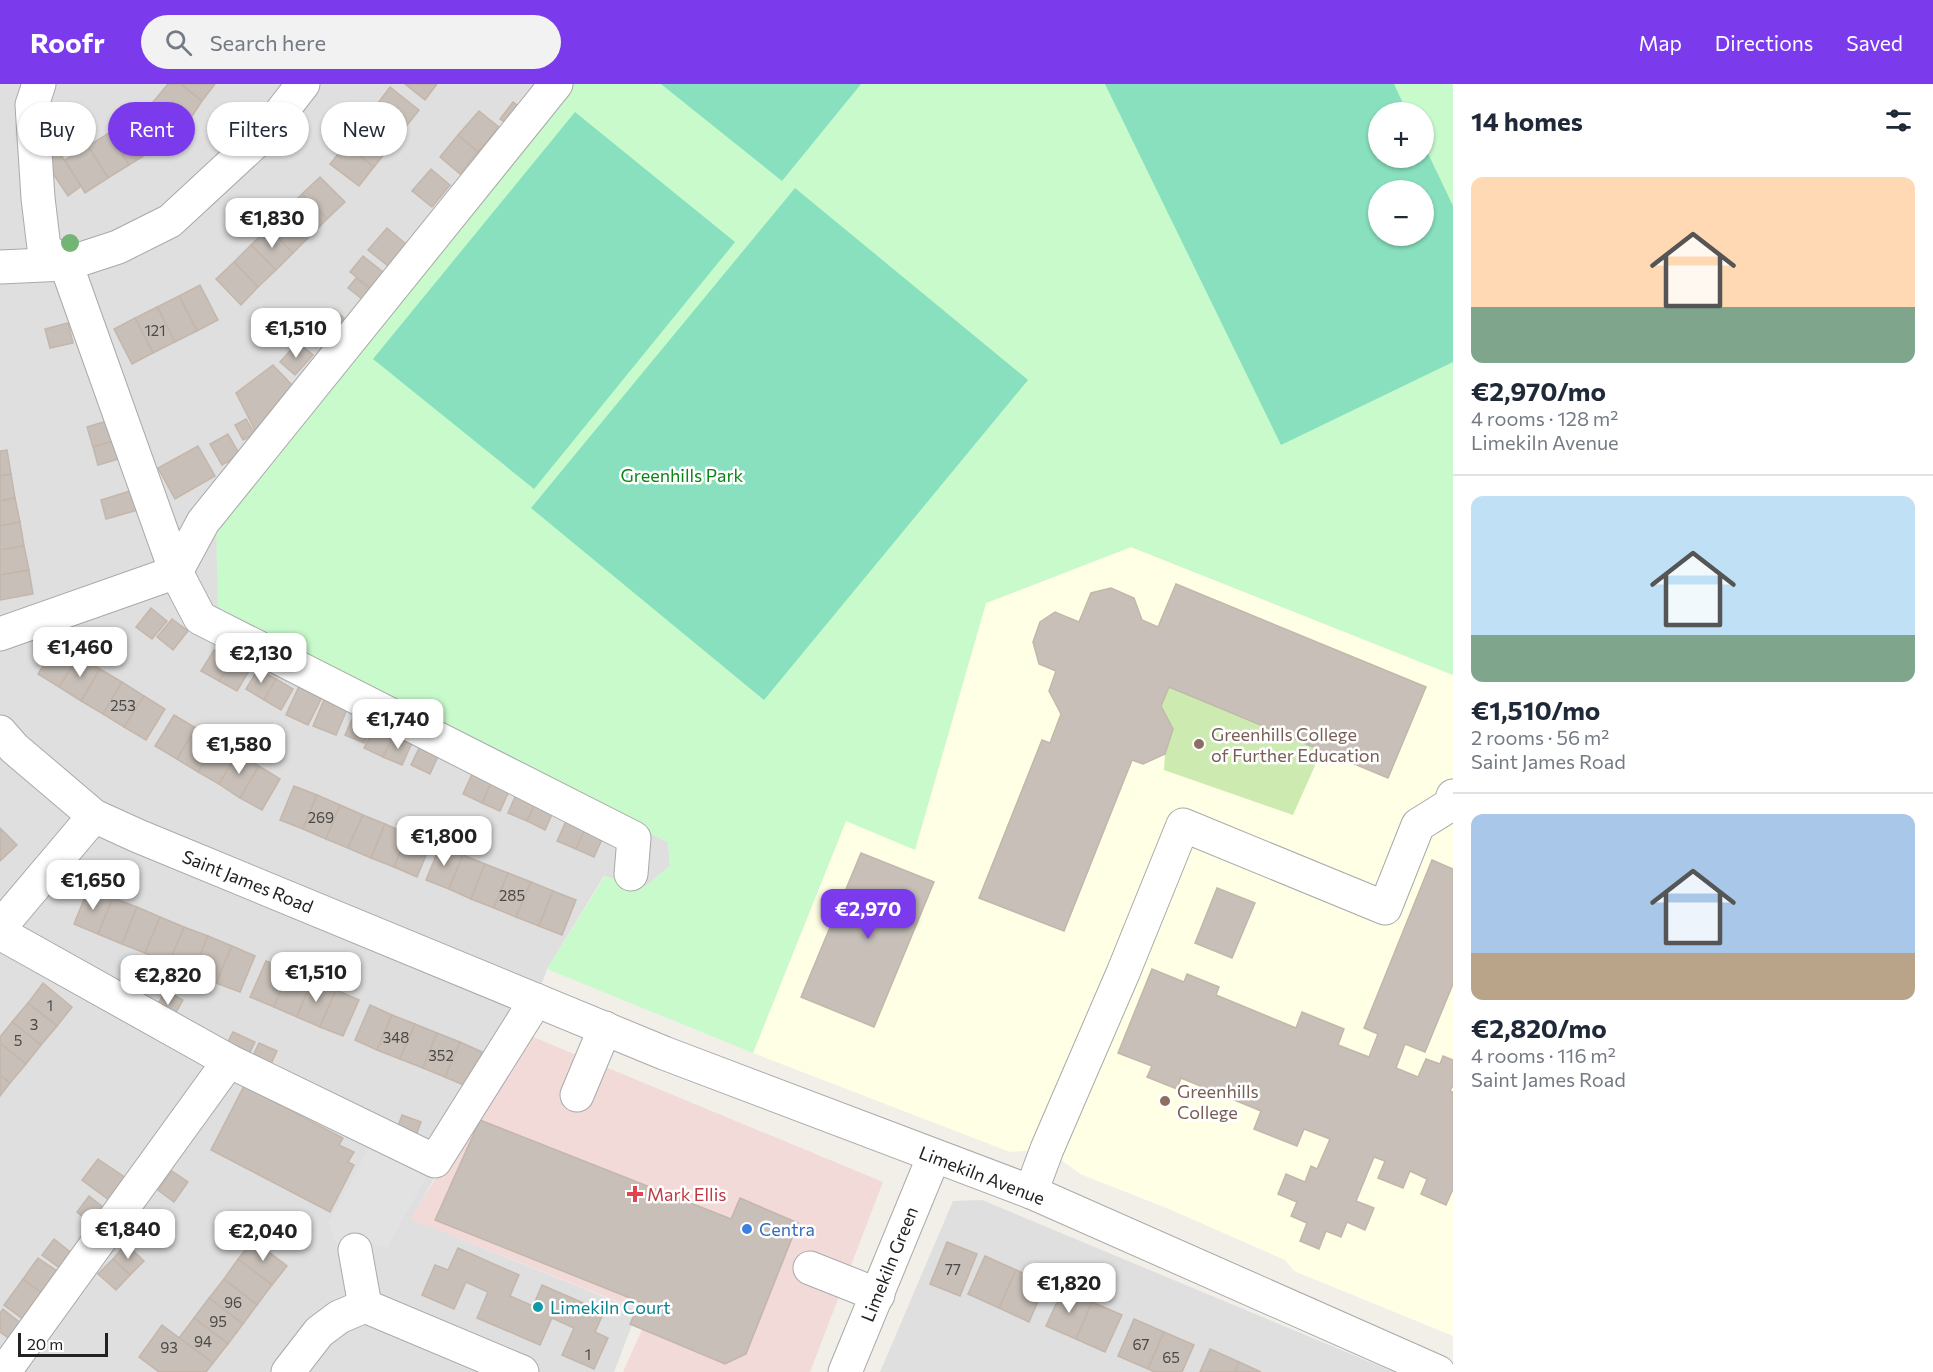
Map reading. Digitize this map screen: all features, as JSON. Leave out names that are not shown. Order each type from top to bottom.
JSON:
[{"type":"street","points":[[39,84],[32,105],[44,248],[66,264],[176,572],[200,618],[633,838],[631,874]]},
{"type":"street","points":[[0,267],[66,264],[118,247],[170,221],[265,133],[303,84]]},
{"type":"street","points":[[0,634],[176,572],[203,522],[556,84]]},
{"type":"street","name":"Saint James Road","points":[[0,732],[14,748],[94,816],[538,1000]]},
{"type":"street","points":[[1031,1192],[1183,825],[1385,908],[1418,825],[1450,805],[1453,796]]},
{"type":"street","points":[[0,927],[94,816]]},
{"type":"street","points":[[0,933],[229,1061],[435,1161],[538,1000]]},
{"type":"street","name":"Limekiln Avenue","points":[[538,1000],[704,1069],[1031,1192],[1438,1372]]},
{"type":"street","points":[[577,1095],[605,1028]]},
{"type":"street","points":[[4,1372],[229,1061]]},
{"type":"street","name":"Limekiln Green","points":[[845,1372],[934,1156]]},
{"type":"street","points":[[355,1250],[365,1306]]},
{"type":"street","points":[[810,1268],[878,1295]]},
{"type":"street","points":[[288,1372],[319,1332],[339,1317],[365,1306],[522,1372]]},
{"type":"shaded area","points":[[0,84],[575,84],[216,524],[245,631],[668,842],[670,866],[646,886],[604,876],[547,969],[536,1000],[411,1219],[649,1315],[634,1320],[614,1372],[0,1372]]},
{"type":"shaded area","points":[[1131,547],[1453,675],[1453,1336],[1294,1271],[1285,1260],[1169,1209],[1080,1174],[1047,1149],[1010,1152],[753,1053],[846,821],[915,849],[986,603]]},
{"type":"shaded area","points":[[526,1034],[883,1182],[810,1372],[623,1372],[649,1314],[410,1219]]},
{"type":"shaded area","points":[[371,1144],[428,1174],[387,1248],[372,1244],[339,1249],[328,1223]]},
{"type":"shaded area","points":[[982,1200],[1394,1372],[880,1372],[953,1201]]},
{"type":"green space","name":"Greenhills Park","points":[[575,84],[1453,84],[1453,675],[1131,547],[986,603],[915,850],[846,821],[753,1053],[547,969],[605,876],[646,886],[670,866],[668,842],[245,631],[218,606],[216,524]]},
{"type":"green space","points":[[661,84],[861,84],[782,181]]},
{"type":"green space","points":[[1105,84],[1394,84],[1402,102],[1368,102],[1368,168],[1434,168],[1434,166],[1453,206],[1453,362],[1281,445]]},
{"type":"green space","points":[[575,112],[735,242],[534,489],[373,359]]},
{"type":"green space","points":[[795,188],[1028,380],[764,700],[531,508]]},
{"type":"green space","points":[[1169,687],[1322,750],[1293,815],[1164,770],[1165,754],[1173,729],[1161,706]]},
{"type":"building","points":[[168,84],[181,84],[202,101],[195,112],[195,102],[154,101]]},
{"type":"building","points":[[181,84],[215,84],[202,101]]},
{"type":"building","points":[[405,84],[437,84],[425,100]]},
{"type":"building","points":[[390,87],[419,110],[407,125],[407,102],[379,102]]},
{"type":"building","points":[[513,102],[521,108],[508,124],[500,119]]},
{"type":"building","points":[[479,111],[499,127],[478,152],[458,135]]},
{"type":"building","points":[[108,134],[108,156],[123,156],[129,165],[108,178],[94,156],[96,141]]},
{"type":"building","points":[[458,135],[478,152],[460,174],[440,157]]},
{"type":"building","points":[[47,156],[62,156],[81,186],[68,196],[43,159]]},
{"type":"building","points":[[72,156],[94,156],[108,178],[85,193],[65,160]]},
{"type":"building","points":[[123,156],[144,156],[129,165]]},
{"type":"building","points":[[336,156],[360,156],[374,167],[359,186],[330,164]]},
{"type":"building","points":[[360,156],[383,156],[374,167]]},
{"type":"building","points":[[431,169],[450,185],[432,207],[412,191]]},
{"type":"building","points":[[320,177],[345,202],[327,219],[302,194]]},
{"type":"building","points":[[302,194],[327,219],[310,236],[285,211]]},
{"type":"building","points":[[285,211],[310,236],[293,253],[268,228]]},
{"type":"building","points":[[268,228],[293,253],[276,270],[251,245]]},
{"type":"building","points":[[387,228],[406,244],[388,266],[368,250]]},
{"type":"building","points":[[251,245],[276,270],[258,287],[234,262]]},
{"type":"building","points":[[363,256],[384,273],[372,289],[350,272]]},
{"type":"building","points":[[234,262],[258,287],[241,305],[216,279]]},
{"type":"building","points":[[356,278],[370,289],[362,299],[348,288]]},
{"type":"building","points":[[200,285],[218,320],[197,331],[179,296]]},
{"type":"building","points":[[179,296],[197,331],[175,342],[157,307]]},
{"type":"building","points":[[157,307],[175,342],[153,353],[135,318]]},
{"type":"building","points":[[334,309],[347,321],[339,330],[326,318]]},
{"type":"building","points":[[135,318],[153,353],[132,364],[114,329]]},
{"type":"building","points":[[68,323],[73,343],[50,348],[45,329]]},
{"type":"building","points":[[298,342],[313,355],[295,375],[280,362]]},
{"type":"building","points":[[273,365],[292,385],[256,432],[236,393]]},
{"type":"building","points":[[246,419],[255,434],[243,440],[235,425]]},
{"type":"building","points":[[110,420],[116,440],[93,447],[87,427]]},
{"type":"building","points":[[228,434],[240,455],[222,465],[210,444]]},
{"type":"building","points":[[116,440],[122,458],[98,465],[93,447]]},
{"type":"building","points":[[198,446],[215,476],[175,499],[158,468]]},
{"type":"building","points":[[7,450],[11,474],[0,476],[0,451]]},
{"type":"building","points":[[11,474],[15,498],[0,501],[0,476]]},
{"type":"building","points":[[133,490],[138,510],[106,519],[101,500]]},
{"type":"building","points":[[15,498],[20,522],[0,526],[0,501]]},
{"type":"building","points":[[20,522],[24,546],[0,550],[0,526]]},
{"type":"building","points":[[24,546],[29,570],[0,575],[0,550]]},
{"type":"building","points":[[29,570],[33,594],[0,600],[0,575]]},
{"type":"building","points":[[1176,584],[1426,687],[1388,778],[1169,687],[1161,706],[1173,729],[1165,754],[1143,764],[1132,760],[1064,931],[979,898],[1042,740],[1050,743],[1061,714],[1049,691],[1056,671],[1039,664],[1033,642],[1040,622],[1055,612],[1079,622],[1091,593],[1111,588],[1134,598],[1142,620],[1158,627]]},
{"type":"building","points":[[151,608],[167,621],[152,639],[136,627]]},
{"type":"building","points":[[172,619],[188,631],[173,650],[157,637]]},
{"type":"building","points":[[57,643],[79,656],[59,687],[38,674]]},
{"type":"building","points":[[214,650],[232,661],[219,681],[201,671]]},
{"type":"building","points":[[79,656],[100,669],[81,701],[59,687]]},
{"type":"building","points":[[232,661],[249,671],[237,691],[219,681]]},
{"type":"building","points":[[100,669],[122,682],[103,714],[81,701]]},
{"type":"building","points":[[258,669],[276,679],[264,700],[246,689]]},
{"type":"building","points":[[276,679],[293,689],[281,710],[264,700]]},
{"type":"building","points":[[122,682],[144,696],[124,727],[103,714]]},
{"type":"building","points":[[300,684],[323,695],[308,725],[286,715]]},
{"type":"building","points":[[326,695],[349,705],[336,735],[313,726]]},
{"type":"building","points":[[144,696],[165,709],[146,740],[124,727]]},
{"type":"building","points":[[355,713],[375,722],[364,743],[345,735]]},
{"type":"building","points":[[174,715],[196,728],[177,759],[155,746]]},
{"type":"building","points":[[375,726],[394,735],[383,757],[364,748]]},
{"type":"building","points":[[196,728],[217,741],[198,772],[177,759]]},
{"type":"building","points":[[394,735],[412,743],[402,765],[383,757]]},
{"type":"building","points":[[217,741],[238,753],[219,784],[198,772]]},
{"type":"building","points":[[421,744],[440,752],[430,774],[411,765]]},
{"type":"building","points":[[238,753],[259,766],[240,798],[219,784]]},
{"type":"building","points":[[259,766],[280,779],[262,810],[240,798]]},
{"type":"building","points":[[473,772],[492,781],[482,803],[463,794]]},
{"type":"building","points":[[492,781],[510,789],[500,811],[482,803]]},
{"type":"building","points":[[294,786],[317,795],[303,829],[280,820]]},
{"type":"building","points":[[518,790],[537,800],[527,821],[508,813]]},
{"type":"building","points":[[317,795],[340,805],[326,839],[303,829]]},
{"type":"building","points":[[537,800],[555,808],[545,830],[527,821]]},
{"type":"building","points":[[340,805],[363,815],[348,848],[326,839]]},
{"type":"building","points":[[363,815],[385,824],[371,858],[348,848]]},
{"type":"building","points":[[567,819],[586,827],[576,849],[557,841]]},
{"type":"building","points":[[385,824],[408,834],[394,867],[371,858]]},
{"type":"building","points":[[586,827],[604,835],[594,857],[576,849]]},
{"type":"building","points":[[0,828],[17,845],[0,861]]},
{"type":"building","points":[[408,834],[431,843],[417,877],[394,867]]},
{"type":"building","points":[[440,846],[463,855],[449,889],[426,880]]},
{"type":"building","points":[[861,853],[934,882],[874,1027],[801,997]]},
{"type":"building","points":[[463,855],[485,864],[471,899],[449,889]]},
{"type":"building","points":[[1432,860],[1453,869],[1453,984],[1425,1052],[1405,1044],[1396,1068],[1418,1077],[1426,1059],[1440,1064],[1443,1056],[1453,1060],[1453,1085],[1450,1091],[1453,1092],[1453,1189],[1446,1205],[1421,1194],[1427,1179],[1410,1171],[1403,1188],[1378,1178],[1385,1161],[1374,1157],[1356,1201],[1374,1208],[1365,1230],[1347,1222],[1341,1237],[1326,1231],[1319,1249],[1300,1241],[1307,1223],[1291,1216],[1297,1202],[1278,1194],[1286,1174],[1305,1182],[1311,1166],[1317,1169],[1330,1139],[1304,1129],[1297,1146],[1254,1129],[1261,1111],[1181,1078],[1177,1089],[1147,1077],[1152,1066],[1118,1053],[1152,969],[1184,982],[1187,974],[1219,987],[1216,995],[1296,1028],[1302,1012],[1344,1029],[1338,1045],[1369,1057],[1378,1034],[1364,1028]]},
{"type":"building","points":[[485,864],[508,873],[494,908],[471,899]]},
{"type":"building","points":[[508,873],[531,882],[516,917],[494,908]]},
{"type":"building","points":[[531,882],[553,891],[539,926],[516,917]]},
{"type":"building","points":[[89,887],[113,898],[98,934],[74,924]]},
{"type":"building","points":[[1217,888],[1255,903],[1232,958],[1195,943]]},
{"type":"building","points":[[553,891],[576,900],[562,935],[539,926]]},
{"type":"building","points":[[113,898],[137,907],[122,944],[98,934]]},
{"type":"building","points":[[137,907],[160,917],[145,953],[122,944]]},
{"type":"building","points":[[160,917],[184,927],[169,963],[145,953]]},
{"type":"building","points":[[184,927],[208,936],[193,973],[169,963]]},
{"type":"building","points":[[208,936],[232,946],[216,983],[193,973]]},
{"type":"building","points":[[232,946],[255,956],[240,992],[216,983]]},
{"type":"building","points":[[266,961],[289,970],[274,1007],[250,997]]},
{"type":"building","points":[[289,970],[312,980],[297,1017],[274,1007]]},
{"type":"building","points":[[312,980],[336,990],[320,1027],[297,1017]]},
{"type":"building","points":[[43,983],[72,1007],[57,1026],[28,1003]]},
{"type":"building","points":[[336,990],[359,1000],[343,1036],[320,1027]]},
{"type":"building","points":[[165,991],[183,1000],[171,1021],[154,1012]]},
{"type":"building","points":[[28,1003],[57,1026],[41,1045],[12,1022]]},
{"type":"building","points":[[370,1005],[392,1015],[377,1050],[355,1040]]},
{"type":"building","points":[[392,1015],[415,1024],[400,1059],[377,1050]]},
{"type":"building","points":[[12,1022],[41,1045],[26,1064],[0,1043],[0,1037]]},
{"type":"building","points":[[415,1024],[437,1033],[423,1068],[400,1059]]},
{"type":"building","points":[[233,1032],[255,1042],[246,1060],[224,1049]]},
{"type":"building","points":[[437,1033],[460,1042],[445,1077],[423,1068]]},
{"type":"building","points":[[460,1042],[482,1052],[468,1087],[445,1077]]},
{"type":"building","points":[[0,1043],[26,1064],[10,1083],[0,1075]]},
{"type":"building","points":[[259,1043],[277,1051],[267,1073],[249,1064]]},
{"type":"building","points":[[0,1075],[10,1083],[0,1096]]},
{"type":"building","points":[[244,1086],[343,1138],[339,1145],[354,1152],[348,1162],[354,1165],[330,1212],[211,1150]]},
{"type":"building","points":[[402,1115],[421,1122],[413,1144],[394,1138]]},
{"type":"building","points":[[480,1120],[731,1219],[740,1198],[798,1223],[746,1354],[725,1364],[630,1324],[640,1302],[435,1220]]},
{"type":"building","points":[[98,1159],[129,1180],[113,1203],[82,1180]]},
{"type":"building","points":[[172,1171],[188,1182],[174,1202],[158,1190]]},
{"type":"building","points":[[89,1196],[108,1211],[96,1227],[77,1212]]},
{"type":"building","points":[[54,1239],[73,1254],[61,1269],[42,1255]]},
{"type":"building","points":[[253,1240],[287,1266],[272,1285],[238,1259]]},
{"type":"building","points":[[947,1242],[977,1254],[960,1296],[930,1284]]},
{"type":"building","points":[[126,1244],[144,1261],[130,1275],[113,1259]]},
{"type":"building","name":"Limekiln Court","points":[[458,1248],[519,1275],[510,1296],[533,1306],[542,1285],[604,1312],[595,1332],[608,1338],[594,1369],[562,1355],[574,1328],[552,1318],[540,1345],[477,1318],[488,1292],[466,1282],[454,1309],[422,1295],[435,1265],[448,1270]]},
{"type":"building","points":[[985,1256],[1016,1270],[999,1308],[968,1294]]},
{"type":"building","points":[[38,1258],[63,1275],[47,1297],[23,1279]]},
{"type":"building","points":[[113,1259],[130,1275],[116,1290],[98,1274]]},
{"type":"building","points":[[238,1259],[272,1285],[257,1305],[224,1279]]},
{"type":"building","points":[[1016,1270],[1046,1283],[1029,1322],[999,1308]]},
{"type":"building","points":[[23,1279],[47,1297],[28,1323],[4,1305]]},
{"type":"building","points":[[224,1279],[257,1305],[243,1324],[209,1298]]},
{"type":"building","points":[[1063,1289],[1092,1302],[1076,1339],[1046,1326]]},
{"type":"building","points":[[209,1298],[243,1324],[228,1344],[194,1318]]},
{"type":"building","points":[[1092,1302],[1122,1315],[1105,1352],[1076,1339]]},
{"type":"building","points":[[3,1309],[22,1324],[10,1339],[0,1332],[0,1313]]},
{"type":"building","points":[[194,1318],[228,1344],[213,1363],[179,1338]]},
{"type":"building","points":[[1134,1319],[1164,1332],[1148,1369],[1118,1356]]},
{"type":"building","points":[[162,1325],[213,1363],[206,1372],[159,1372],[139,1357]]},
{"type":"building","points":[[1164,1332],[1194,1345],[1182,1372],[1154,1372],[1148,1369]]},
{"type":"building","points":[[1210,1349],[1239,1362],[1235,1372],[1200,1372]]},
{"type":"building","points":[[1239,1362],[1261,1372],[1235,1372]]},
{"type":"place","name":"Greenhills College of Further Education","points":[[1199,744]]},
{"type":"place","name":"Greenhills College","points":[[1165,1101]]},
{"type":"place","name":"Mark Ellis","points":[[635,1194]]},
{"type":"place","name":"Centra","points":[[747,1229]]},
{"type":"place","name":"Limekiln Court","points":[[538,1307]]}]
